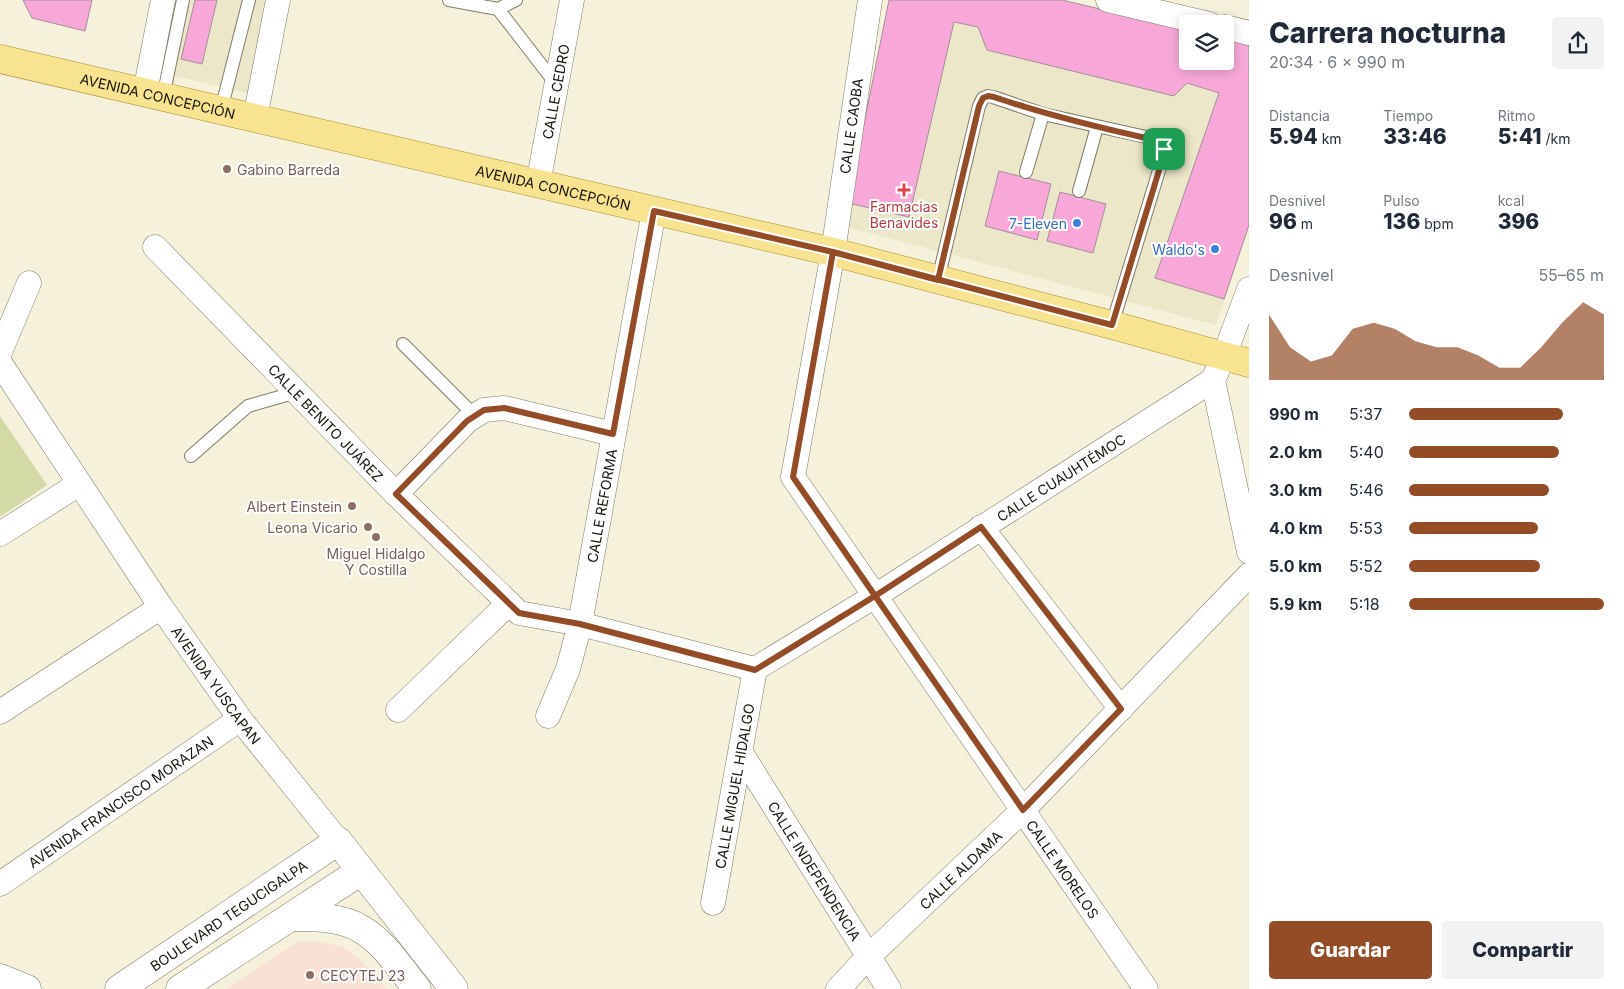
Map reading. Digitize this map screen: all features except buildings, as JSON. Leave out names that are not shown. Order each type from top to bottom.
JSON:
[{"type":"main road","name":"AVENIDA CONCEPCIÓN","points":[[0,59],[833,252],[1112,325],[1229,366]]},
{"type":"street","points":[[154,94],[163,0]]},
{"type":"street","points":[[254,118],[278,0]]},
{"type":"street","name":"CALLE CEDRO","points":[[538,184],[572,0]]},
{"type":"street","name":"CALLE CAOBA","points":[[833,252],[870,0]]},
{"type":"street","points":[[1108,0],[1156,6],[1182,15]]},
{"type":"street","points":[[1234,30],[1249,33]]},
{"type":"street","name":"CALLE REFORMA","points":[[548,716],[568,669],[580,624],[654,211]]},
{"type":"street","name":"CALLE BENITO JUÁREZ","points":[[155,247],[396,494],[519,613],[580,624],[755,670]]},
{"type":"street","name":"CALLE MORELOS","points":[[833,252],[793,477],[1146,989]]},
{"type":"street","points":[[0,352],[29,283]]},
{"type":"street","points":[[1249,289],[1229,366],[1249,552]]},
{"type":"street","name":"AVENIDA YUSCAPAN","points":[[0,363],[161,607],[240,719],[454,989]]},
{"type":"street","name":"CALLE CUAUHTÉMOC","points":[[755,670],[875,596],[1229,366]]},
{"type":"street","points":[[396,494],[467,421],[484,410],[504,408],[613,434]]},
{"type":"street","points":[[0,534],[80,484]]},
{"type":"street","points":[[981,527],[1121,709]]},
{"type":"street","name":"CALLE ALDAMA","points":[[838,989],[868,957],[1023,810],[1249,575]]},
{"type":"street","points":[[398,710],[509,603]]},
{"type":"street","points":[[0,712],[161,607]]},
{"type":"street","name":"CALLE MIGUEL HIDALGO","points":[[712,903],[755,670]]},
{"type":"street","name":"AVENIDA FRANCISCO MORAZAN","points":[[0,884],[240,719]]},
{"type":"street","name":"CALLE INDEPENDENCIA","points":[[741,753],[889,989]]},
{"type":"street","name":"BOULEVARD TEGUCIGALPA","points":[[119,989],[338,841]]},
{"type":"street","points":[[180,989],[362,871]]},
{"type":"street","points":[[293,916],[318,917],[341,921],[360,928],[380,943],[417,989]]},
{"type":"street","points":[[0,978],[28,989]]},
{"type":"lane","points":[[154,94],[182,0]]},
{"type":"lane","points":[[221,110],[249,0]]},
{"type":"lane","points":[[449,0],[498,9],[516,0]]},
{"type":"lane","points":[[498,9],[556,85]]},
{"type":"lane","points":[[938,280],[980,101],[988,96],[994,97],[1043,114],[1155,140],[1162,145],[1164,154],[1112,325]]},
{"type":"lane","points":[[1026,172],[1043,114]]},
{"type":"lane","points":[[1079,191],[1098,127]]},
{"type":"lane","points":[[402,344],[475,416]]},
{"type":"lane","points":[[191,456],[248,406],[297,392]]},
{"type":"shaded area","points":[[174,0],[268,0],[250,94],[159,72]]},
{"type":"shaded area","points":[[889,0],[1062,0],[1179,28],[1179,70],[1234,70],[1234,55],[1249,44],[1249,228],[1216,325],[843,226]]},
{"type":"shaded area","name":"CECYTEJ 23","points":[[297,942],[322,942],[343,947],[362,961],[386,989],[226,989]]},
{"type":"green space","points":[[0,416],[47,485],[0,517]]},
{"type":"place","name":"Gabino Barreda","points":[[227,169]]},
{"type":"place","name":"Farmacias Benavides","points":[[904,190]]},
{"type":"place","name":"7-Eleven","points":[[1077,223]]},
{"type":"place","name":"Waldo's","points":[[1215,249]]},
{"type":"place","name":"Albert Einstein","points":[[352,506]]},
{"type":"place","name":"Leona Vicario","points":[[368,527]]},
{"type":"place","name":"Miguel Hidalgo Y Costilla","points":[[376,537]]},
{"type":"place","name":"CECYTEJ 23","points":[[310,975]]},
{"type":"route","points":[[1164,149],[1112,325],[938,280],[833,252],[654,211],[613,434],[504,408],[484,410],[467,421],[396,494],[519,613],[580,624],[755,670],[875,596],[981,527],[1121,709],[1023,810],[912,650],[875,596],[834,537],[793,477],[833,252],[885,266],[938,280],[980,101],[988,96],[1043,114],[1159,141],[1164,149]]}]
